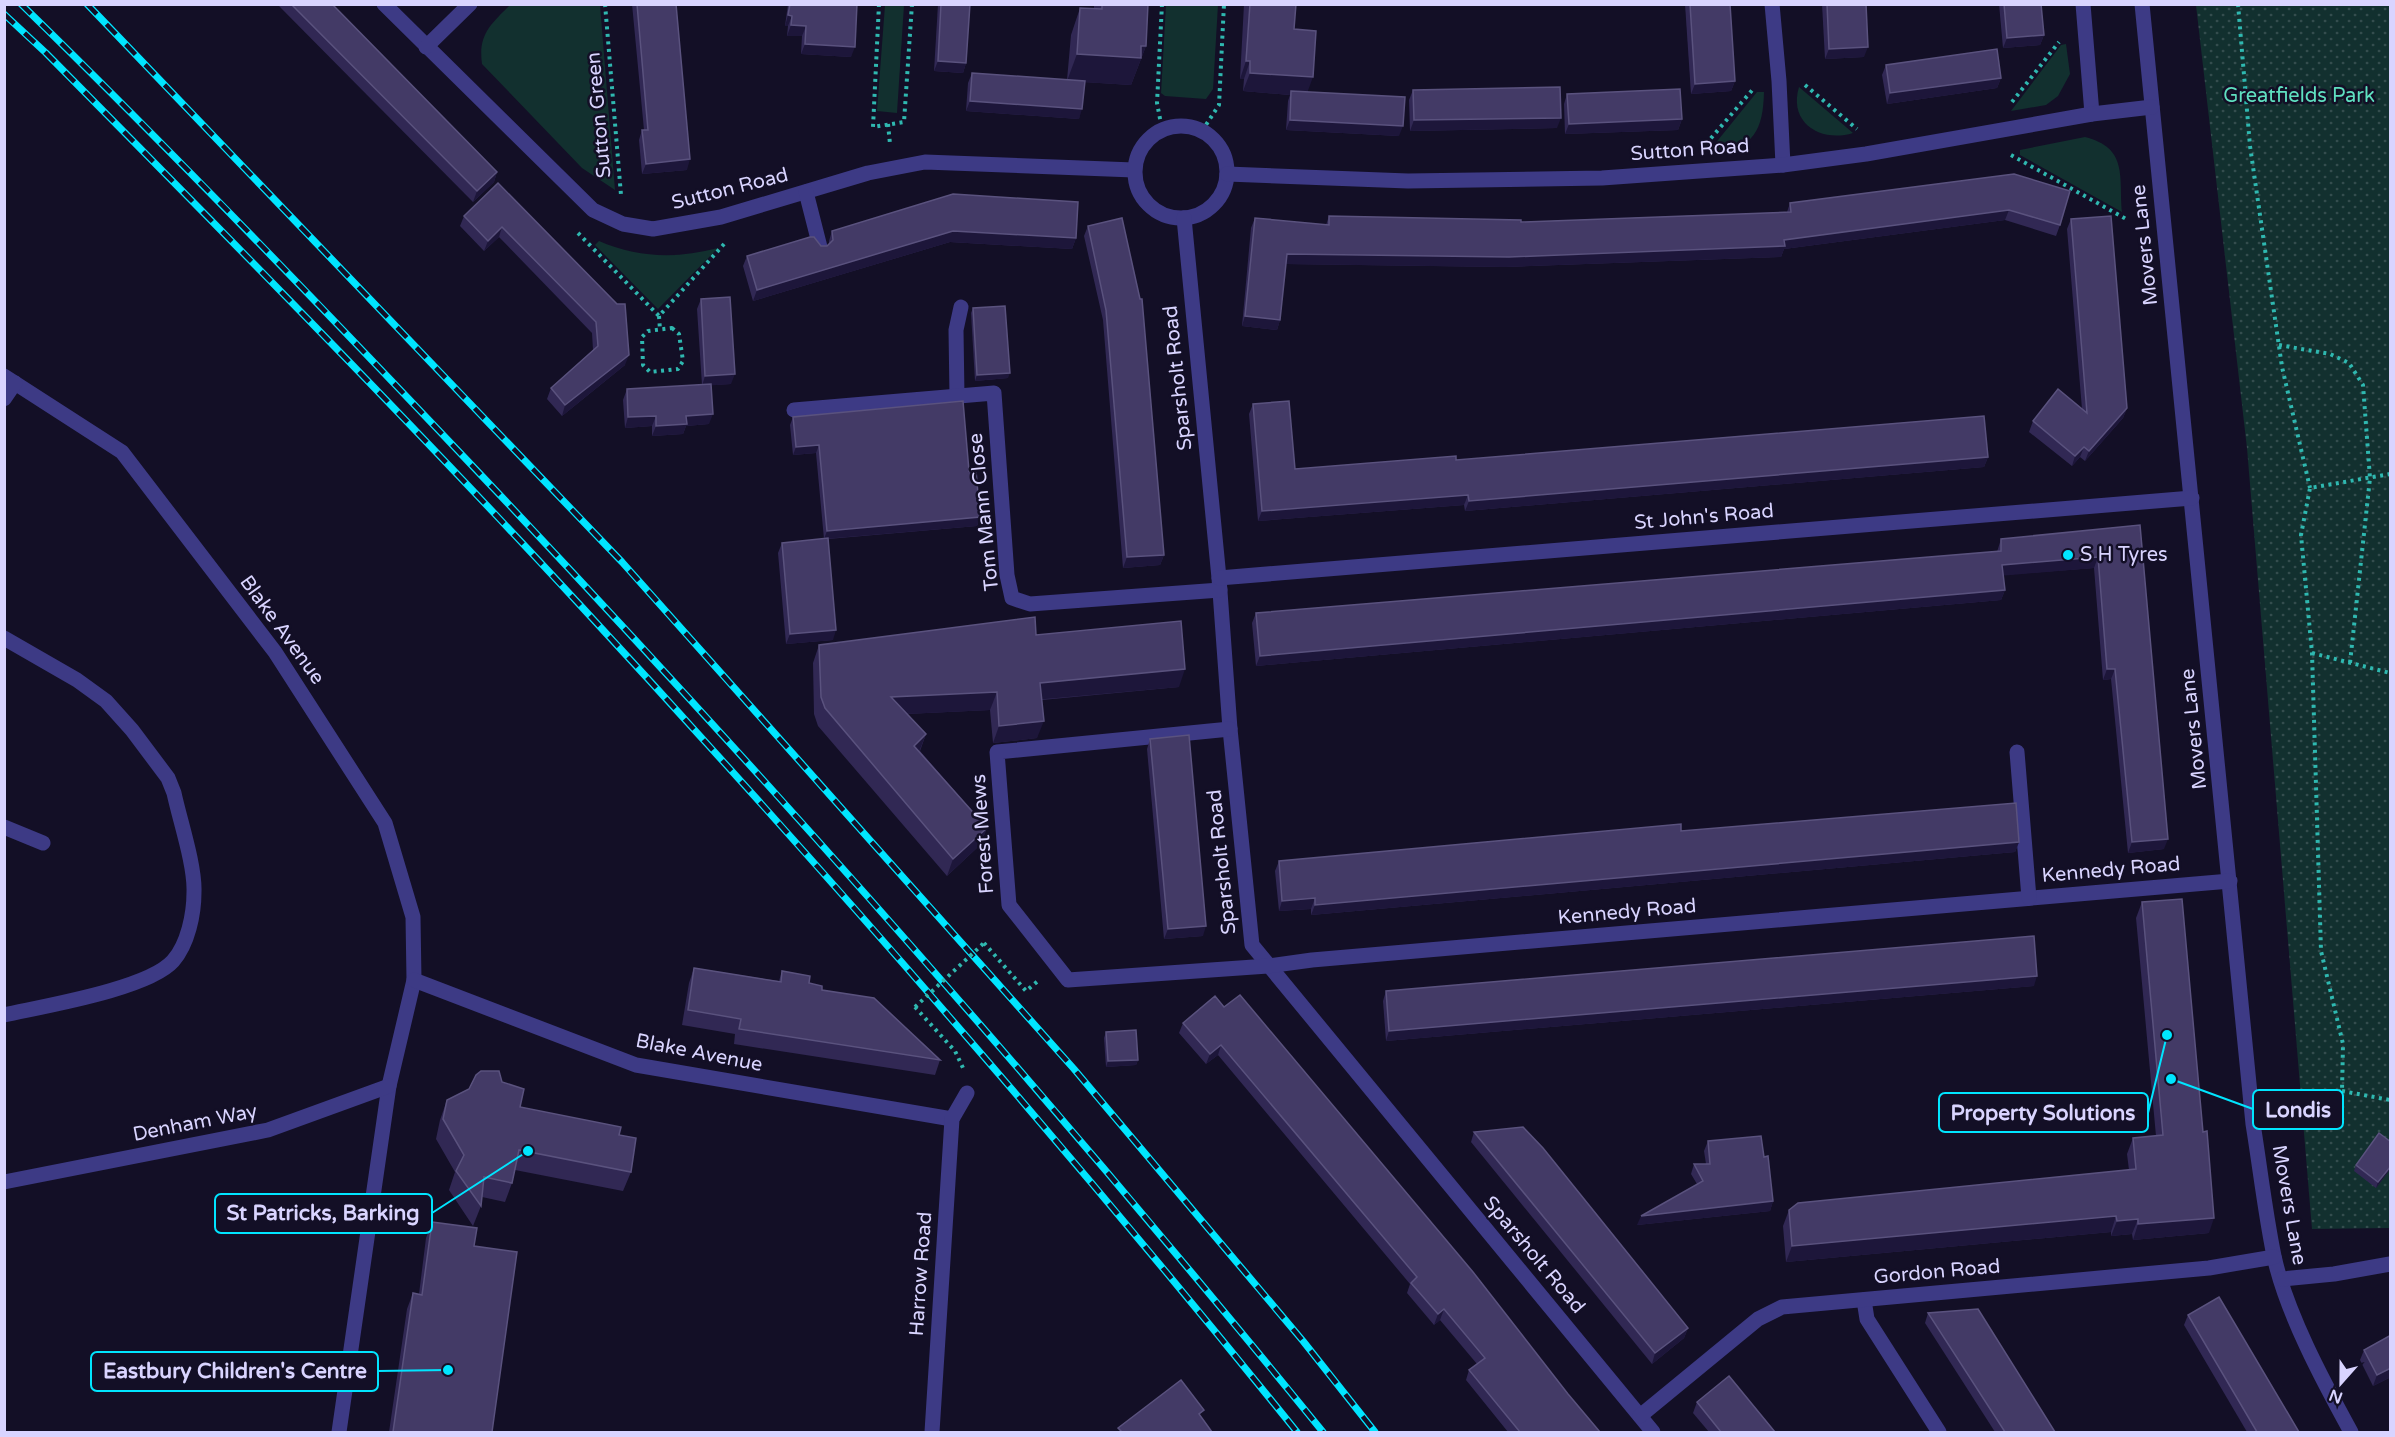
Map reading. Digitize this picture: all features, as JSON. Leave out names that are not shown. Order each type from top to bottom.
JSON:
[{"type":"street","name":"Sutton Road","points":[[384,4],[593,210],[623,224],[653,229],[721,217],[884,169],[925,162],[1134,170]]},
{"type":"street","points":[[426,47],[470,4]]},
{"type":"street","points":[[1773,4],[1783,165]]},
{"type":"street","points":[[2083,4],[2092,114]]},
{"type":"street","name":"Movers Lane","points":[[2142,4],[2253,1124],[2274,1257],[2289,1302],[2329,1393],[2350,1432]]},
{"type":"street","name":"Sutton Road","points":[[1227,174],[1408,181],[1602,178],[1783,165],[1866,154],[2092,114],[2152,107]]},
{"type":"street","points":[[1189,126],[1202,131],[1216,141],[1225,157],[1227,174],[1218,200],[1209,209],[1184,218],[1172,218],[1152,209],[1138,192],[1134,170],[1138,153],[1148,139],[1162,129],[1189,126]]},
{"type":"street","points":[[806,192],[820,247]]},
{"type":"street","name":"Sparsholt Road","points":[[1184,218],[1252,945],[1653,1432]]},
{"type":"street","points":[[794,410],[957,396],[956,330],[961,308]]},
{"type":"street","points":[[4,399],[10,380]]},
{"type":"street","name":"Blake Avenue","points":[[10,380],[122,452],[275,652],[386,823],[412,917],[414,980],[389,1086],[339,1432]]},
{"type":"street","name":"Tom Mann Close","points":[[957,396],[994,393],[1007,574],[1012,598],[1029,604],[1219,584]]},
{"type":"street","name":"St John's Road","points":[[1219,584],[2192,498]]},
{"type":"street","points":[[4,638],[77,680],[106,701],[132,730],[171,785],[194,891],[190,919],[182,945],[172,961],[154,975],[91,994],[4,1015]]},
{"type":"street","name":"Forest Mews","points":[[1043,950],[1009,905],[997,752],[1230,729]]},
{"type":"street","points":[[2017,752],[2029,898]]},
{"type":"street","points":[[4,827],[43,843]]},
{"type":"street","name":"Kennedy Road","points":[[1043,950],[1068,980],[1268,966],[1312,960],[2230,881]]},
{"type":"street","name":"Blake Avenue","points":[[414,980],[636,1065],[952,1119]]},
{"type":"street","name":"Denham Way","points":[[4,1182],[268,1130],[389,1086]]},
{"type":"street","points":[[952,1119],[967,1093]]},
{"type":"street","name":"Harrow Road","points":[[932,1432],[952,1119]]},
{"type":"street","name":"Gordon Road","points":[[1640,1416],[1758,1319],[1782,1307],[2209,1268],[2274,1257]]},
{"type":"street","points":[[2282,1279],[2334,1274],[2391,1264]]},
{"type":"street","points":[[1864,1300],[1867,1319],[1939,1432]]},
{"type":"path","name":"Sutton Green","points":[[605,4],[623,224]]},
{"type":"path","points":[[879,4],[873,127],[904,122],[912,4]]},
{"type":"path","points":[[1162,4],[1157,103],[1162,129]]},
{"type":"path","points":[[1202,131],[1219,105],[1224,4]]},
{"type":"path","points":[[2238,4],[2250,146],[2279,345],[2310,488],[2301,535],[2312,653],[2321,951],[2343,1044],[2342,1091]]},
{"type":"path","points":[[2009,105],[2067,33],[2085,30]]},
{"type":"path","points":[[1799,80],[1865,135]]},
{"type":"path","points":[[1702,150],[1759,83]]},
{"type":"path","points":[[2006,148],[2007,153],[2128,220]]},
{"type":"path","points":[[593,210],[575,230],[660,316]]},
{"type":"path","points":[[660,330],[660,316],[727,241],[721,217]]},
{"type":"path","points":[[672,328],[679,334],[683,361],[678,369],[651,372],[643,365],[642,337],[648,331],[660,330],[672,328]]},
{"type":"path","points":[[2279,345],[2330,354],[2349,363],[2363,385],[2370,478],[2350,663]]},
{"type":"path","points":[[2310,488],[2391,474]]},
{"type":"path","points":[[2312,653],[2391,673]]},
{"type":"path","points":[[955,1051],[915,1006],[984,943],[1026,991]]},
{"type":"path","points":[[2286,1100],[2342,1091],[2391,1100]]},
{"type":"path","points":[[2278,1121],[2288,1121]]},
{"type":"green space","points":[[510,5],[600,5],[615,190],[582,168],[482,64],[482,45],[487,31]]},
{"type":"green space","points":[[885,5],[904,5],[897,113],[877,111]]},
{"type":"green space","points":[[1166,5],[1218,5],[1213,89],[1206,99],[1165,96],[1161,93]]},
{"type":"green space","name":"Greatfields Park","points":[[2196,5],[2390,5],[2390,1228],[2312,1229],[2247,448]]},
{"type":"green space","points":[[2066,44],[2070,74],[2058,96],[2046,105],[2011,111],[2061,45]]},
{"type":"green space","points":[[1799,87],[1853,133],[1830,135],[1810,127],[1798,111]]},
{"type":"green space","points":[[1757,92],[1764,92],[1761,117],[1754,135],[1739,147],[1715,155],[1714,145]]},
{"type":"green space","points":[[2085,137],[2099,142],[2115,156],[2120,175],[2122,212],[2020,155],[2020,150]]},
{"type":"green space","points":[[599,241],[628,251],[658,255],[688,254],[718,248],[658,309],[595,245]]},
{"type":"building","points":[[291,4],[332,4],[497,172],[477,191]]},
{"type":"building","points":[[637,4],[676,4],[690,159],[646,164],[642,130],[648,130]]},
{"type":"building","points":[[790,4],[857,4],[855,47],[805,44],[806,26],[791,25],[792,16],[788,15]]},
{"type":"building","points":[[941,4],[970,4],[966,63],[938,61]]},
{"type":"building","points":[[1102,4],[1148,4],[1146,46],[1141,46],[1141,58],[1077,54],[1080,8],[1102,9]]},
{"type":"building","points":[[1250,4],[1296,4],[1294,29],[1316,31],[1313,77],[1250,73],[1250,61],[1246,61]]},
{"type":"building","points":[[1690,4],[1730,4],[1735,81],[1695,84]]},
{"type":"building","points":[[1827,4],[1866,4],[1868,47],[1829,49]]},
{"type":"building","points":[[2004,4],[2041,4],[2044,35],[2007,38]]},
{"type":"building","points":[[1997,49],[2001,78],[1890,93],[1886,65]]},
{"type":"building","points":[[972,73],[1085,81],[1082,109],[970,101]]},
{"type":"building","points":[[1560,87],[1561,118],[1414,120],[1413,90]]},
{"type":"building","points":[[1680,89],[1682,119],[1569,124],[1567,94]]},
{"type":"building","points":[[1291,91],[1405,97],[1403,126],[1290,120]]},
{"type":"building","points":[[2014,174],[2070,191],[2060,225],[2009,210],[1784,240],[1785,246],[1509,257],[1287,254],[1280,320],[1245,316],[1255,218],[1329,225],[1329,216],[1521,220],[1521,222],[1791,212],[1790,203]]},
{"type":"building","points":[[498,183],[617,304],[625,304],[629,355],[565,405],[551,388],[598,346],[596,322],[502,227],[488,241],[464,216]]},
{"type":"building","points":[[953,194],[1078,202],[1076,238],[953,231],[757,290],[747,256],[810,237],[814,237],[821,246],[827,246],[833,240],[832,231]]},
{"type":"building","points":[[2111,216],[2127,408],[2089,451],[2084,447],[2075,456],[2033,421],[2058,389],[2087,413],[2071,219]]},
{"type":"building","points":[[1122,218],[1140,299],[1142,299],[1164,555],[1127,557],[1106,310],[1088,226]]},
{"type":"building","points":[[730,297],[735,374],[705,376],[701,299]]},
{"type":"building","points":[[1005,306],[1010,373],[977,375],[973,308]]},
{"type":"building","points":[[711,384],[713,414],[686,416],[687,424],[656,426],[656,416],[628,417],[627,389]]},
{"type":"building","points":[[963,401],[969,471],[976,471],[980,517],[827,531],[819,445],[796,447],[793,417]]},
{"type":"building","points":[[1289,401],[1295,469],[1456,456],[1456,460],[1984,416],[1988,457],[1469,501],[1468,495],[1262,511],[1253,404]]},
{"type":"building","points":[[2140,525],[2168,839],[2132,842],[2115,669],[2107,669],[2098,557],[2002,565],[2005,590],[1260,656],[1256,613],[2001,551],[2001,539]]},
{"type":"building","points":[[828,538],[836,630],[790,634],[782,543]]},
{"type":"building","points":[[1035,617],[1036,635],[1181,621],[1185,669],[1040,683],[1044,721],[999,726],[997,692],[891,697],[926,734],[914,746],[987,828],[953,859],[825,708],[821,697],[819,645]]},
{"type":"building","points":[[1189,735],[1206,926],[1168,929],[1150,739]]},
{"type":"building","points":[[2016,803],[2019,842],[1315,905],[1315,898],[1282,901],[1279,861],[1681,824],[1681,831]]},
{"type":"building","points":[[2182,899],[2203,1132],[2207,1131],[2214,1218],[2138,1224],[2138,1219],[2117,1221],[2116,1216],[1792,1246],[1789,1210],[1798,1203],[2136,1169],[2133,1138],[2163,1135],[2142,902]]},
{"type":"building","points":[[2034,936],[2037,976],[1389,1031],[1386,991]]},
{"type":"building","points":[[694,968],[781,982],[782,971],[810,976],[809,983],[822,986],[822,990],[874,998],[940,1060],[739,1029],[741,1019],[688,1010]]},
{"type":"building","points":[[1240,995],[1473,1272],[1600,1432],[1520,1432],[1469,1370],[1485,1358],[1444,1309],[1438,1314],[1411,1283],[1417,1277],[1221,1045],[1210,1054],[1183,1023],[1215,996],[1224,1007]]},
{"type":"building","points":[[1136,1030],[1138,1060],[1108,1061],[1106,1032]]},
{"type":"building","points":[[481,1071],[499,1071],[502,1082],[524,1089],[520,1107],[621,1127],[619,1135],[636,1138],[631,1172],[519,1150],[512,1183],[484,1177],[481,1206],[456,1171],[464,1155],[443,1119],[447,1100],[469,1089],[476,1075]]},
{"type":"building","points":[[1523,1127],[1543,1148],[1688,1328],[1655,1353],[1474,1132]]},
{"type":"building","points":[[2379,1133],[2391,1142],[2391,1166],[2378,1182],[2356,1165]]},
{"type":"building","points":[[1761,1136],[1764,1157],[1768,1156],[1773,1201],[1641,1216],[1703,1181],[1694,1164],[1710,1164],[1708,1141]]},
{"type":"building","points":[[432,1222],[477,1228],[474,1246],[517,1252],[492,1432],[393,1432],[413,1293],[422,1295]]},
{"type":"building","points":[[2219,1297],[2299,1432],[2257,1432],[2188,1315]]},
{"type":"building","points":[[1978,1309],[2055,1432],[2005,1432],[1928,1313]]},
{"type":"building","points":[[2391,1335],[2391,1368],[2377,1375],[2364,1350]]},
{"type":"building","points":[[1729,1376],[1775,1432],[1721,1432],[1697,1402]]},
{"type":"building","points":[[1181,1380],[1204,1410],[1199,1414],[1212,1432],[1122,1432],[1118,1428]]},
{"type":"railway","points":[[21,4],[299,285],[463,456],[685,694],[1009,1058],[1220,1306],[1323,1432]]},
{"type":"railway","points":[[87,4],[622,562],[1074,1069],[1303,1341],[1375,1432]]},
{"type":"railway","points":[[4,14],[46,53],[382,396],[673,706],[1035,1116],[1297,1432]]},
{"type":"place","name":"S H Tyres","points":[[2068,555]]},
{"type":"place","name":"Property Solutions","points":[[2167,1035]]},
{"type":"place","name":"Londis","points":[[2171,1079]]},
{"type":"place","name":"St Patricks, Barking","points":[[528,1151]]},
{"type":"place","name":"Eastbury Children's Centre","points":[[448,1370]]}]
